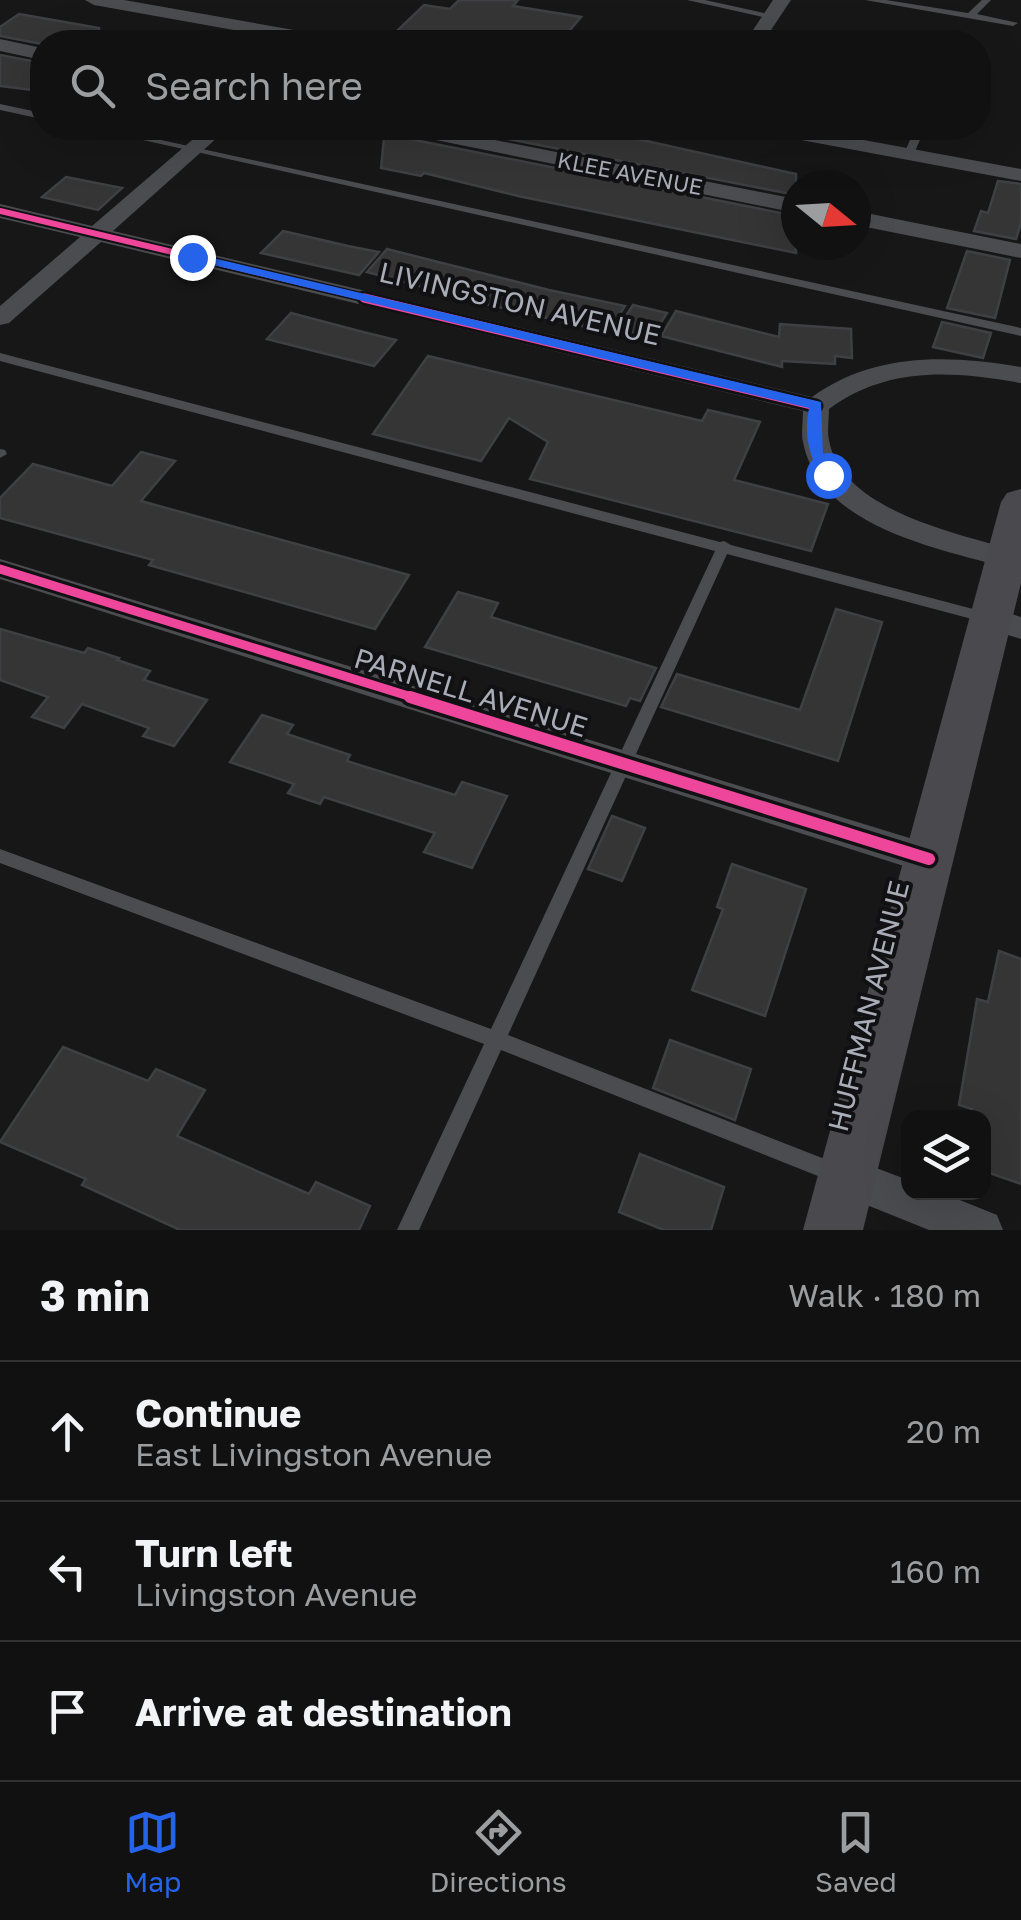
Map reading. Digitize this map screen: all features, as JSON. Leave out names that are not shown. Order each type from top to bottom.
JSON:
[{"type":"street","points":[[94,0],[257,30]]},
{"type":"street","points":[[0,45],[30,51]]},
{"type":"street","points":[[0,318],[205,140]]},
{"type":"street","name":"KLEE AVENUE","points":[[466,140],[781,203]]},
{"type":"street","points":[[834,140],[1021,175]]},
{"type":"street","name":"LIVINGSTON AVENUE","points":[[0,211],[816,406]]},
{"type":"street","points":[[871,221],[1021,251]]},
{"type":"street","points":[[1007,558],[923,532],[848,495],[828,475],[816,454],[812,428],[816,406],[856,379],[899,369],[946,365],[1021,375]]},
{"type":"street","name":"HUFFMAN AVENUE","points":[[833,1230],[929,859],[1006,624],[1007,558],[1021,502]]},
{"type":"street","name":"PARNELL AVENUE","points":[[0,570],[929,859]]},
{"type":"street","points":[[847,1177],[982,1230]]},
{"type":"lane","points":[[691,0],[792,30]]},
{"type":"lane","points":[[869,0],[1013,23]]},
{"type":"lane","points":[[971,15],[987,0]]},
{"type":"lane","points":[[0,107],[30,113]]},
{"type":"lane","points":[[152,140],[1021,332]]},
{"type":"lane","points":[[909,154],[915,140]]},
{"type":"lane","points":[[0,356],[1006,624]]},
{"type":"lane","points":[[408,1230],[724,546]]},
{"type":"lane","points":[[0,856],[498,1040],[847,1177]]},
{"type":"building","points":[[459,0],[518,0],[513,6],[581,17],[570,30],[398,30],[424,5],[450,9]]},
{"type":"building","points":[[19,14],[99,28],[30,30],[30,42],[0,36],[0,27]]},
{"type":"building","points":[[0,55],[30,61],[30,90],[0,86]]},
{"type":"building","points":[[384,140],[415,140],[781,213],[781,250],[424,173],[421,176],[381,168]]},
{"type":"building","points":[[513,140],[642,140],[781,171],[781,192]]},
{"type":"building","points":[[66,177],[122,188],[98,210],[42,197]]},
{"type":"building","points":[[998,181],[1021,184],[1021,223],[1016,239],[974,231],[981,211],[988,213]]},
{"type":"building","points":[[283,231],[379,252],[359,275],[261,253]]},
{"type":"building","points":[[387,249],[625,306],[608,332],[367,272]]},
{"type":"building","points":[[967,251],[1010,260],[995,318],[947,308]]},
{"type":"building","points":[[633,305],[667,313],[651,338],[617,330]]},
{"type":"building","points":[[676,311],[779,337],[780,324],[851,329],[852,358],[835,356],[835,364],[782,361],[782,367],[661,336]]},
{"type":"building","points":[[291,313],[396,340],[374,366],[267,339]]},
{"type":"building","points":[[942,322],[991,333],[983,358],[933,347]]},
{"type":"building","points":[[428,356],[702,421],[708,410],[760,422],[734,480],[828,504],[811,551],[530,479],[548,442],[509,418],[481,461],[373,434]]},
{"type":"building","points":[[141,452],[175,461],[141,501],[409,575],[375,629],[149,565],[153,560],[0,518],[0,498],[33,464],[112,486]]},
{"type":"building","points":[[458,592],[498,603],[491,617],[656,668],[640,701],[630,698],[626,706],[425,647]]},
{"type":"building","points":[[836,609],[882,622],[838,761],[661,707],[677,674],[800,710]]},
{"type":"building","points":[[0,629],[84,653],[88,648],[119,658],[150,671],[144,680],[207,700],[174,746],[143,736],[149,728],[82,704],[64,728],[32,717],[48,697],[0,680]]},
{"type":"building","points":[[262,715],[293,725],[287,734],[350,755],[347,761],[455,795],[462,782],[507,796],[472,868],[424,852],[435,833],[324,797],[320,804],[288,793],[294,784],[230,762]]},
{"type":"building","points":[[612,816],[645,828],[622,881],[588,869]]},
{"type":"building","points":[[732,864],[806,889],[765,1016],[692,990],[723,909],[717,907]]},
{"type":"building","points":[[999,951],[1021,959],[1021,1184],[991,1173],[991,1110],[959,1105],[977,999],[988,1002]]},
{"type":"building","points":[[670,1040],[751,1069],[735,1120],[653,1088]]},
{"type":"building","points":[[63,1047],[148,1081],[156,1069],[205,1090],[177,1136],[309,1194],[316,1182],[370,1206],[359,1230],[180,1230],[82,1185],[86,1179],[0,1142]]},
{"type":"building","points":[[640,1154],[724,1187],[711,1230],[664,1230],[619,1212]]},
{"type":"cycle path","points":[[0,211],[816,406]]},
{"type":"cycle path","points":[[0,569],[929,859]]},
{"type":"route","points":[[192,257],[816,406],[812,428],[816,454],[828,475]]}]
